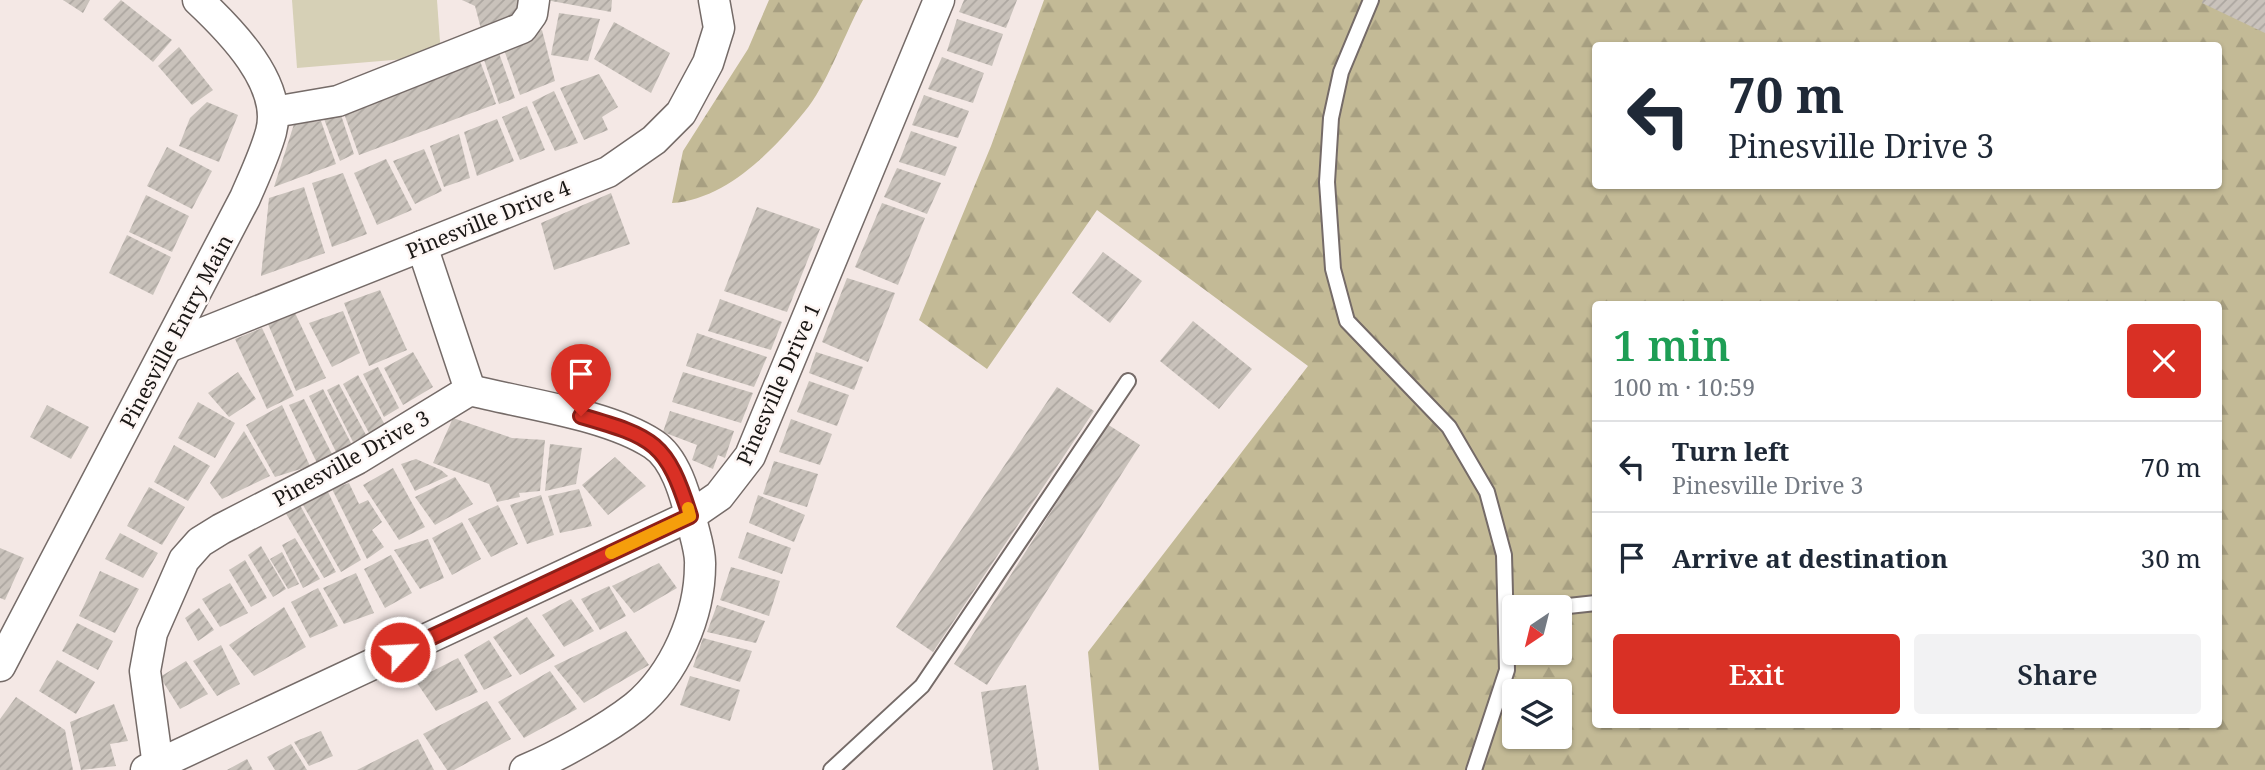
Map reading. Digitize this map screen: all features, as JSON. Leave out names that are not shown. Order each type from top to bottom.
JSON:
[{"type":"street","points":[[198,0],[225,25],[269,87],[274,112],[338,101],[522,27],[532,14],[534,0]]},
{"type":"street","name":"Pinesville Drive 4","points":[[168,347],[608,172],[654,140],[681,113],[708,63],[719,28],[714,0]]},
{"type":"street","name":"Pinesville Drive 1","points":[[152,768],[690,516],[719,496],[750,456],[939,0]]},
{"type":"street","name":"Pinesville Entry Main","points":[[0,666],[245,198],[272,132],[274,112]]},
{"type":"street","points":[[422,246],[470,390],[621,428],[656,445],[674,469],[690,516],[701,564],[693,615],[672,663],[636,706],[550,759],[524,770]]},
{"type":"street","name":"Pinesville Drive 3","points":[[152,768],[145,671],[152,634],[184,560],[200,542],[221,529],[357,458],[470,390]]},
{"type":"lane","points":[[1371,0],[1341,72],[1331,118],[1327,181],[1333,269],[1347,321],[1449,427],[1488,492],[1504,555],[1508,595]]},
{"type":"lane","points":[[831,770],[922,686],[1128,381]]},
{"type":"lane","points":[[1572,606],[1592,603]]},
{"type":"lane","points":[[1474,770],[1507,665]]},
{"type":"green space","points":[[769,0],[863,0],[816,95],[782,138],[731,182],[693,199],[672,203],[683,151],[748,49]]},
{"type":"green space","points":[[1044,0],[2265,0],[2265,770],[1099,770],[1088,652],[1308,366],[1097,210],[987,369],[919,320],[991,146]]},
{"type":"shaded area","points":[[292,0],[437,0],[441,56],[297,68]]},
{"type":"building","points":[[63,0],[90,0],[83,13]]},
{"type":"building","points":[[121,0],[172,40],[153,62],[103,19]]},
{"type":"building","points":[[462,0],[520,0],[515,15],[481,29],[475,6]]},
{"type":"building","points":[[546,0],[612,0],[611,12]]},
{"type":"building","points":[[964,0],[1017,0],[1006,28],[959,12]]},
{"type":"building","points":[[2203,0],[2265,0],[2265,33],[2202,3]]},
{"type":"building","points":[[559,13],[600,19],[588,61],[551,55]]},
{"type":"building","points":[[957,19],[1003,34],[992,66],[947,51]]},
{"type":"building","points":[[614,22],[670,53],[651,93],[594,59]]},
{"type":"building","points":[[542,30],[555,81],[520,95],[502,44]]},
{"type":"building","points":[[496,45],[515,98],[499,104],[481,51]]},
{"type":"building","points":[[179,47],[213,90],[192,105],[158,66]]},
{"type":"building","points":[[477,53],[496,104],[359,155],[342,108]]},
{"type":"building","points":[[942,57],[984,73],[973,103],[928,89]]},
{"type":"building","points":[[599,74],[618,107],[602,117],[608,130],[584,140],[560,88]]},
{"type":"building","points":[[554,91],[578,143],[555,151],[532,102]]},
{"type":"building","points":[[924,95],[969,111],[958,138],[912,125]]},
{"type":"building","points":[[207,102],[238,115],[219,162],[179,146],[190,118]]},
{"type":"building","points":[[527,106],[545,150],[520,160],[502,117]]},
{"type":"building","points":[[340,112],[354,154],[340,161],[324,119]]},
{"type":"building","points":[[497,119],[514,161],[477,176],[464,132]]},
{"type":"building","points":[[321,121],[336,164],[274,187],[294,124]]},
{"type":"building","points":[[911,131],[957,147],[945,176],[899,162]]},
{"type":"building","points":[[459,134],[470,178],[444,187],[430,146]]},
{"type":"building","points":[[167,147],[212,171],[192,209],[147,186]]},
{"type":"building","points":[[424,149],[442,191],[415,204],[393,161]]},
{"type":"building","points":[[386,159],[412,210],[377,225],[354,173]]},
{"type":"building","points":[[897,168],[941,183],[927,214],[884,197]]},
{"type":"building","points":[[343,173],[367,234],[332,247],[312,183]]},
{"type":"building","points":[[304,187],[325,253],[261,276],[269,198]]},
{"type":"building","points":[[611,193],[630,244],[554,270],[541,223]]},
{"type":"building","points":[[146,195],[189,216],[172,252],[129,232]]},
{"type":"building","points":[[882,203],[925,218],[898,285],[855,267]]},
{"type":"building","points":[[757,207],[820,229],[787,312],[724,291]]},
{"type":"building","points":[[127,235],[171,257],[153,295],[109,273]]},
{"type":"building","points":[[1103,252],[1142,281],[1110,323],[1072,293]]},
{"type":"building","points":[[847,278],[895,293],[868,362],[822,342]]},
{"type":"building","points":[[380,290],[407,350],[369,366],[344,303]]},
{"type":"building","points":[[720,299],[782,322],[771,350],[708,331]]},
{"type":"building","points":[[343,311],[360,353],[332,367],[309,323]]},
{"type":"building","points":[[295,313],[326,378],[296,391],[268,324]]},
{"type":"building","points":[[1193,321],[1252,369],[1219,409],[1160,361]]},
{"type":"building","points":[[262,328],[294,396],[267,409],[235,339]]},
{"type":"building","points":[[697,333],[767,357],[754,387],[686,366]]},
{"type":"building","points":[[413,352],[433,387],[403,405],[384,368]]},
{"type":"building","points":[[816,352],[863,367],[854,390],[809,373]]},
{"type":"building","points":[[378,367],[399,408],[384,417],[363,374]]},
{"type":"building","points":[[238,372],[256,399],[229,417],[208,393]]},
{"type":"building","points":[[683,372],[753,393],[741,423],[672,402]]},
{"type":"building","points":[[358,375],[385,425],[369,433],[343,384]]},
{"type":"building","points":[[809,381],[849,395],[837,426],[797,412]]},
{"type":"building","points":[[339,384],[366,435],[353,442],[327,390]]},
{"type":"building","points":[[1057,387],[1094,411],[933,652],[896,627]]},
{"type":"building","points":[[323,389],[352,445],[337,454],[309,396]]},
{"type":"building","points":[[304,399],[333,456],[317,463],[289,405]]},
{"type":"building","points":[[198,402],[235,423],[215,458],[178,438]]},
{"type":"building","points":[[47,405],[89,427],[71,459],[30,437]]},
{"type":"building","points":[[282,405],[310,466],[275,477],[246,425]]},
{"type":"building","points":[[670,411],[734,431],[725,458],[718,455],[713,469],[692,460],[697,445],[663,432]]},
{"type":"building","points":[[453,418],[512,438],[545,440],[540,491],[519,493],[520,497],[497,502],[489,484],[433,463]]},
{"type":"building","points":[[791,419],[832,434],[820,465],[779,452]]},
{"type":"building","points":[[1107,424],[1140,445],[987,685],[954,664]]},
{"type":"building","points":[[244,431],[270,476],[222,499],[210,483]]},
{"type":"building","points":[[550,444],[582,448],[576,484],[545,491]]},
{"type":"building","points":[[174,445],[210,466],[188,501],[154,482]]},
{"type":"building","points":[[615,457],[646,486],[608,515],[582,485]]},
{"type":"building","points":[[416,459],[448,476],[415,491],[401,464]]},
{"type":"building","points":[[774,461],[818,474],[807,507],[763,494]]},
{"type":"building","points":[[393,468],[425,527],[399,540],[363,485]]},
{"type":"building","points":[[455,477],[473,504],[435,525],[415,497]]},
{"type":"building","points":[[349,483],[359,504],[368,500],[382,522],[372,530],[384,547],[367,559],[332,489]]},
{"type":"building","points":[[149,487],[185,507],[162,545],[127,526]]},
{"type":"building","points":[[579,489],[592,526],[560,533],[548,496]]},
{"type":"building","points":[[328,492],[361,560],[341,572],[303,505]]},
{"type":"building","points":[[541,495],[554,535],[527,544],[510,505]]},
{"type":"building","points":[[758,495],[805,515],[794,542],[749,523]]},
{"type":"building","points":[[300,505],[336,572],[324,578],[285,512]]},
{"type":"building","points":[[498,505],[518,544],[491,557],[468,519]]},
{"type":"building","points":[[462,522],[481,559],[452,575],[432,538]]},
{"type":"building","points":[[747,532],[791,548],[782,574],[738,558]]},
{"type":"building","points":[[120,533],[158,553],[143,578],[105,559]]},
{"type":"building","points":[[295,538],[320,579],[303,588],[282,545]]},
{"type":"building","points":[[428,539],[444,578],[420,589],[394,550]]},
{"type":"building","points":[[261,546],[286,589],[273,597],[248,555]]},
{"type":"building","points":[[0,548],[24,558],[5,600],[0,598]]},
{"type":"building","points":[[282,552],[299,584],[288,589],[270,559]]},
{"type":"building","points":[[391,555],[412,593],[385,608],[364,569]]},
{"type":"building","points":[[245,560],[267,598],[251,607],[229,570]]},
{"type":"building","points":[[659,563],[677,588],[634,613],[612,586]]},
{"type":"building","points":[[731,567],[780,581],[769,616],[720,600]]},
{"type":"building","points":[[100,571],[139,589],[115,633],[79,616]]},
{"type":"building","points":[[356,573],[374,613],[344,624],[323,588]]},
{"type":"building","points":[[230,583],[248,613],[220,627],[202,599]]},
{"type":"building","points":[[609,586],[626,616],[600,630],[581,599]]},
{"type":"building","points":[[318,588],[338,626],[310,638],[291,602]]},
{"type":"building","points":[[571,599],[594,631],[564,647],[542,615]]},
{"type":"building","points":[[717,605],[765,621],[756,643],[707,632]]},
{"type":"building","points":[[284,607],[306,647],[254,676],[229,645]]},
{"type":"building","points":[[199,608],[214,630],[198,641],[185,618]]},
{"type":"building","points":[[527,617],[555,656],[520,675],[493,637]]},
{"type":"building","points":[[77,623],[113,641],[98,670],[62,651]]},
{"type":"building","points":[[626,631],[649,665],[584,703],[554,666]]},
{"type":"building","points":[[703,638],[752,651],[740,682],[693,667]]},
{"type":"building","points":[[489,640],[512,676],[484,690],[464,655]]},
{"type":"building","points":[[221,645],[240,684],[217,696],[193,661]]},
{"type":"building","points":[[458,658],[478,692],[436,711],[415,680]]},
{"type":"building","points":[[57,660],[95,682],[76,714],[39,691]]},
{"type":"building","points":[[186,661],[208,694],[180,709],[160,677]]},
{"type":"building","points":[[550,671],[577,709],[524,738],[498,702]]},
{"type":"building","points":[[690,676],[740,690],[730,721],[680,705]]},
{"type":"building","points":[[1026,685],[1039,770],[993,770],[981,692]]},
{"type":"building","points":[[16,697],[65,730],[73,770],[0,770],[0,719]]},
{"type":"building","points":[[487,701],[511,739],[454,770],[447,770],[423,734]]},
{"type":"building","points":[[114,704],[128,741],[110,744],[116,766],[81,770],[70,722]]},
{"type":"building","points":[[321,731],[333,756],[309,766],[294,742]]},
{"type":"building","points":[[418,739],[434,770],[357,770]]},
{"type":"building","points":[[291,744],[307,770],[275,770],[267,757]]},
{"type":"building","points":[[247,759],[253,770],[227,770]]},
{"type":"slow traffic","points":[[611,553],[690,516],[688,508]]},
{"type":"route","points":[[400,652],[690,516],[674,469],[656,445],[621,428],[581,416]]}]
